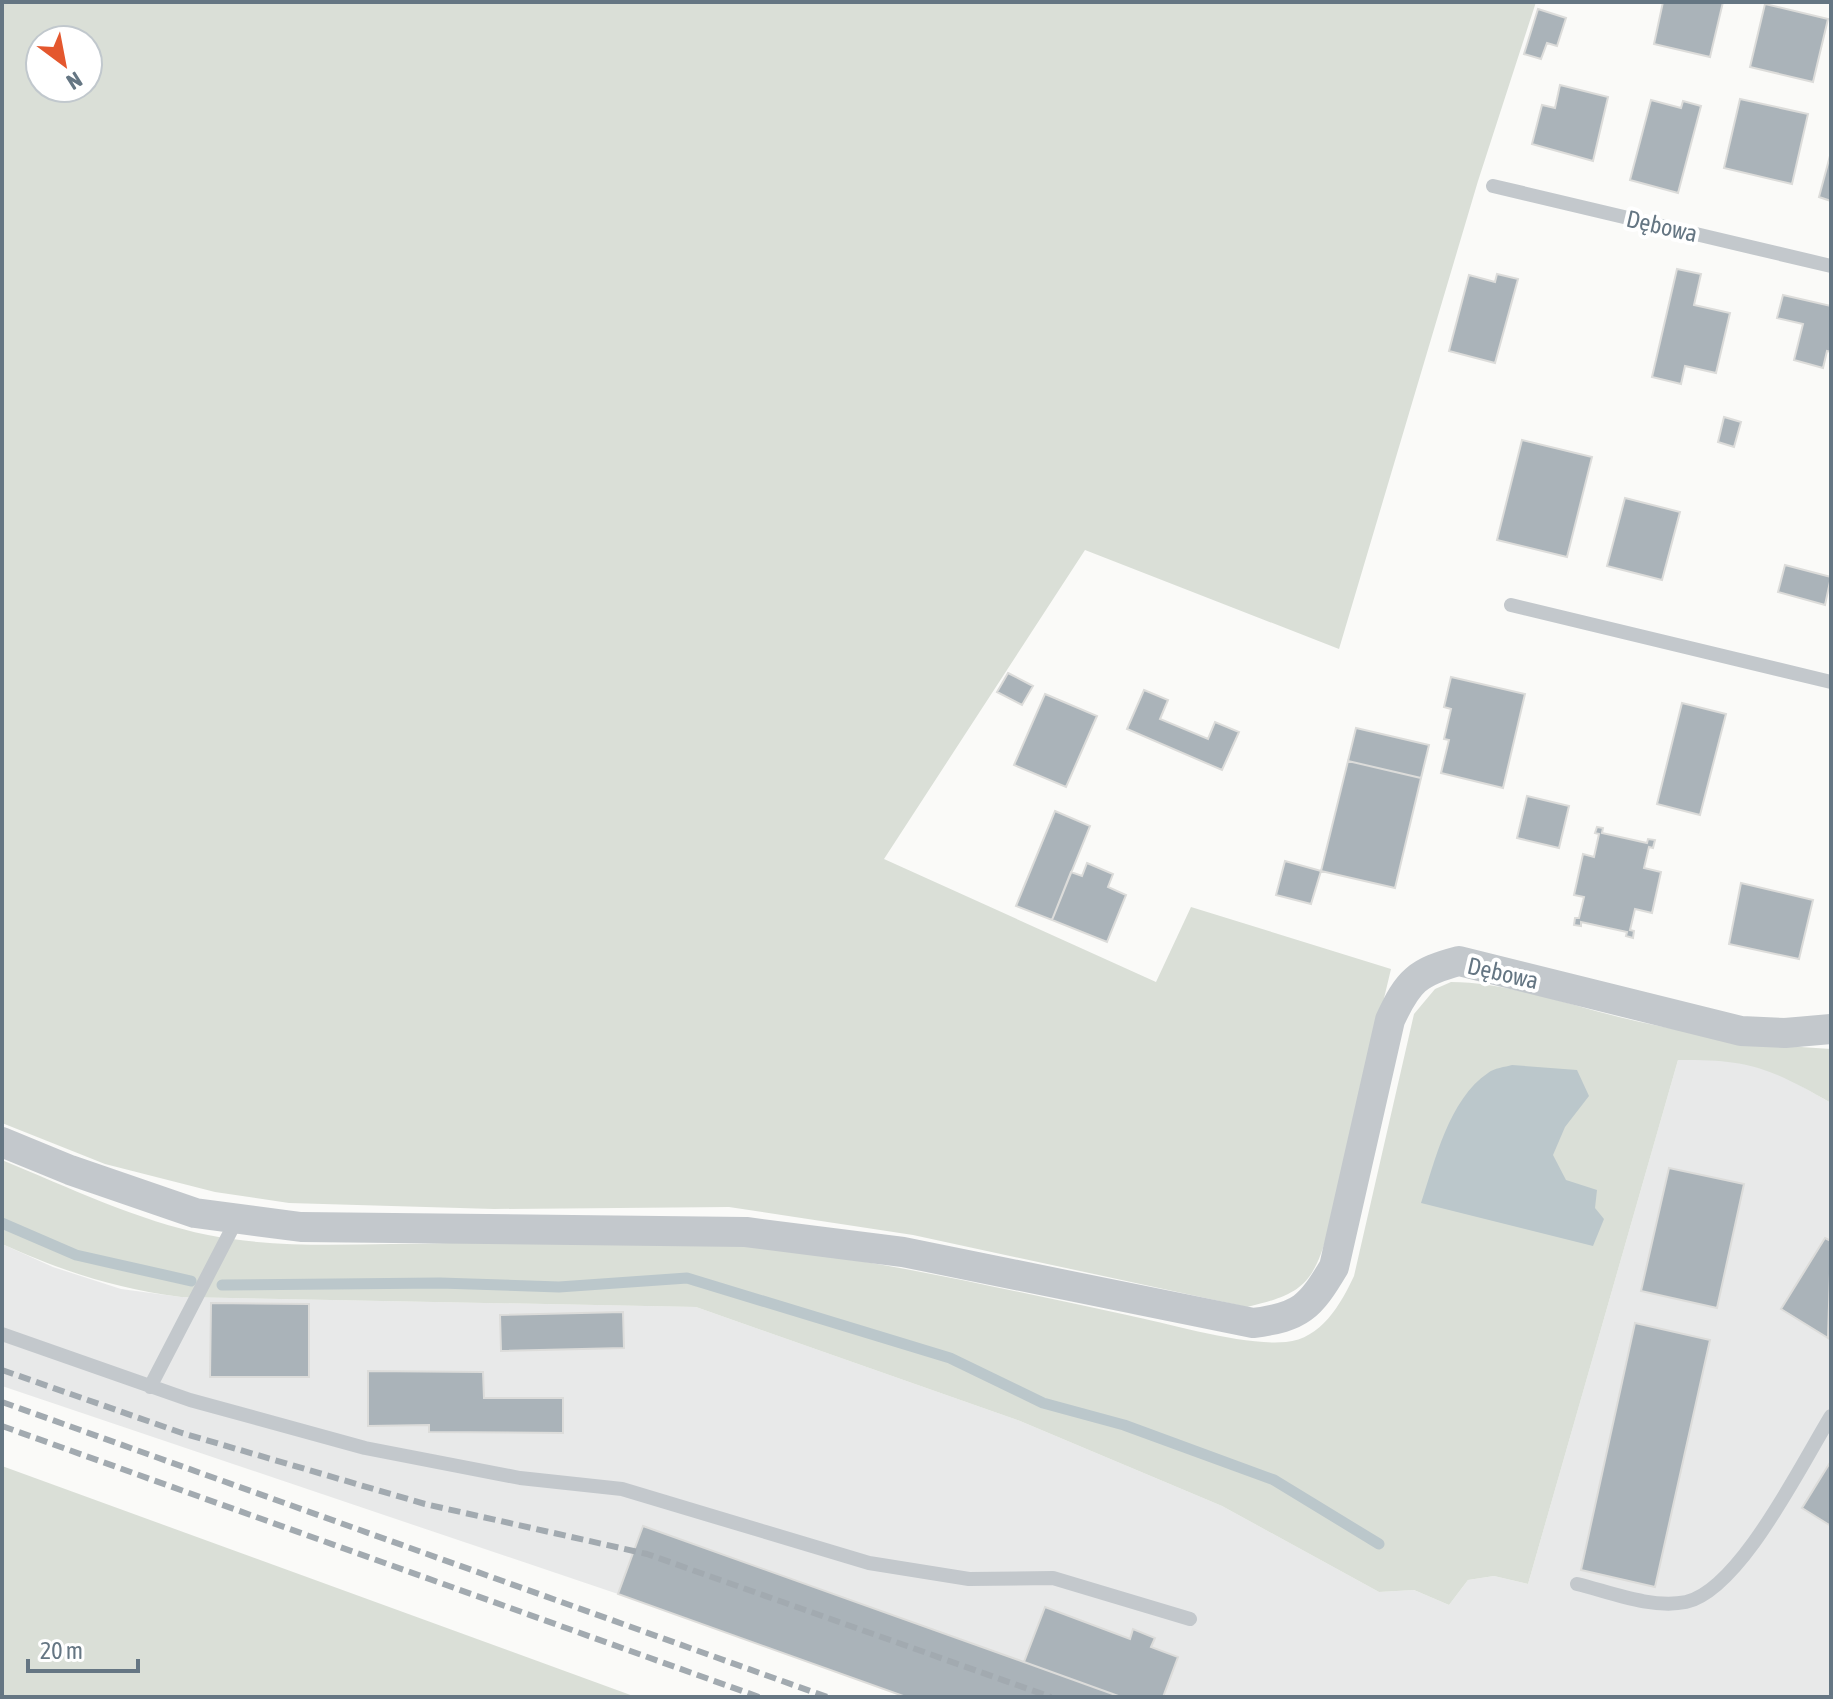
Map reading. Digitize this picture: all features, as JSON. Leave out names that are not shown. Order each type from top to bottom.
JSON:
[{"type":"street","name":"Dębowa","points":[[237,1218],[301,1227],[746,1232],[903,1252],[1253,1323],[1286,1319],[1316,1298],[1334,1267],[1390,1020],[1403,992],[1424,970],[1459,961],[1741,1031],[1785,1033],[1831,1029]]},
{"type":"street","points":[[2,1142],[70,1170],[195,1213],[237,1218]]},
{"type":"lane","name":"Dębowa","points":[[1493,186],[1831,266]]},
{"type":"lane","points":[[1511,605],[1831,682]]},
{"type":"lane","points":[[150,1387],[237,1218]]},
{"type":"lane","points":[[2,1334],[150,1387],[365,1448],[520,1478],[622,1489],[869,1563],[969,1579],[1053,1578],[1190,1619]]},
{"type":"lane","points":[[1577,1584],[1653,1603],[1687,1602],[1704,1595],[1730,1575],[1831,1416]]},
{"type":"shaded area","points":[[2,2],[1536,2],[1478,181],[1339,649],[1085,550],[884,859],[1156,982],[1191,907],[1391,969],[1329,1229],[1317,1263],[1303,1284],[1281,1297],[1247,1307],[913,1235],[729,1207],[494,1209],[289,1203],[215,1192],[105,1164],[2,1123]]},
{"type":"shaded area","points":[[1451,982],[1514,990],[1698,1034],[1831,1049],[1831,1103],[1791,1081],[1758,1068],[1723,1061],[1678,1060],[1528,1584],[1494,1576],[1468,1580],[1449,1605],[1414,1590],[1379,1592],[1222,1506],[1020,1421],[696,1307],[181,1297],[90,1278],[2,1244],[2,1160],[129,1212],[182,1229],[231,1239],[322,1245],[662,1240],[751,1246],[940,1276],[1228,1338],[1286,1342],[1310,1334],[1319,1327],[1343,1298],[1354,1276],[1414,1014],[1435,989]]},
{"type":"shaded area","points":[[1731,1059],[1780,1074],[1831,1103],[1831,1697],[906,1697],[618,1594],[2,1386],[2,1244],[53,1267],[121,1289],[181,1297],[696,1307],[1020,1421],[1222,1506],[1379,1592],[1414,1590],[1449,1605],[1468,1580],[1494,1576],[1528,1584],[1678,1060]]},
{"type":"shaded area","points":[[1512,1065],[1577,1070],[1589,1096],[1565,1127],[1553,1155],[1566,1180],[1597,1190],[1595,1208],[1604,1219],[1593,1246],[1421,1203],[1445,1132],[1463,1098],[1490,1071]]},
{"type":"shaded area","points":[[2,1466],[636,1697],[2,1697]]},
{"type":"building","points":[[1663,2],[1723,2],[1710,57],[1654,44]]},
{"type":"building","points":[[1765,4],[1828,19],[1813,82],[1750,67]]},
{"type":"building","points":[[1538,9],[1566,18],[1557,46],[1547,43],[1541,59],[1524,54]]},
{"type":"building","points":[[1560,85],[1608,97],[1593,161],[1532,144],[1542,105],[1555,108]]},
{"type":"building","points":[[1740,99],[1808,114],[1792,184],[1724,168]]},
{"type":"building","points":[[1651,100],[1681,108],[1683,101],[1701,106],[1678,193],[1630,180]]},
{"type":"building","points":[[1831,152],[1831,201],[1819,197]]},
{"type":"building","points":[[1677,269],[1701,274],[1694,305],[1730,313],[1716,373],[1685,366],[1681,384],[1652,377]]},
{"type":"building","points":[[1497,274],[1518,279],[1495,363],[1449,351],[1469,275],[1495,282]]},
{"type":"building","points":[[1783,295],[1831,306],[1831,352],[1827,351],[1823,368],[1794,360],[1803,324],[1777,318]]},
{"type":"building","points":[[1724,417],[1741,422],[1734,447],[1718,442]]},
{"type":"building","points":[[1522,440],[1592,457],[1567,557],[1497,540]]},
{"type":"building","points":[[1625,498],[1680,512],[1662,580],[1607,566]]},
{"type":"building","points":[[1785,565],[1831,577],[1825,605],[1778,592]]},
{"type":"building","points":[[1008,673],[1033,686],[1022,705],[997,692]]},
{"type":"building","points":[[1451,677],[1525,694],[1503,788],[1441,773],[1449,740],[1444,739],[1451,709],[1444,707]]},
{"type":"building","points":[[1144,690],[1168,700],[1160,719],[1208,739],[1215,722],[1239,732],[1222,770],[1127,729]]},
{"type":"building","points":[[1045,694],[1097,716],[1066,787],[1014,765]]},
{"type":"building","points":[[1682,703],[1726,714],[1700,815],[1657,804]]},
{"type":"building","points":[[1356,728],[1429,745],[1421,778],[1348,761]]},
{"type":"building","points":[[1348,761],[1421,778],[1395,888],[1321,871]]},
{"type":"building","points":[[1527,796],[1569,806],[1559,848],[1517,838]]},
{"type":"building","points":[[1055,811],[1090,826],[1052,920],[1016,906]]},
{"type":"building","points":[[1597,827],[1603,828],[1602,833],[1647,843],[1648,839],[1655,840],[1653,848],[1649,847],[1644,868],[1661,872],[1652,913],[1635,909],[1630,930],[1634,931],[1633,938],[1626,936],[1627,932],[1581,922],[1581,926],[1574,925],[1584,897],[1574,895],[1583,854],[1594,857],[1599,834],[1595,833]]},
{"type":"building","points":[[1285,861],[1321,871],[1311,904],[1276,895]]},
{"type":"building","points":[[1087,863],[1113,874],[1108,887],[1126,895],[1107,942],[1052,920],[1071,872],[1082,876]]},
{"type":"building","points":[[1741,883],[1813,900],[1799,959],[1729,944]]},
{"type":"building","points":[[1669,1168],[1744,1184],[1717,1308],[1641,1291]]},
{"type":"building","points":[[1825,1238],[1831,1241],[1828,1338],[1781,1309]]},
{"type":"building","points":[[211,1303],[309,1304],[309,1377],[210,1377]]},
{"type":"building","points":[[623,1312],[624,1348],[501,1351],[500,1315]]},
{"type":"building","points":[[1635,1323],[1710,1340],[1655,1587],[1581,1570]]},
{"type":"building","points":[[368,1371],[483,1372],[484,1398],[563,1398],[563,1433],[429,1432],[429,1425],[368,1426]]},
{"type":"building","points":[[1831,1461],[1831,1526],[1802,1508]]},
{"type":"building","points":[[643,1526],[1121,1697],[906,1697],[618,1594]]},
{"type":"building","points":[[1045,1607],[1130,1639],[1133,1629],[1155,1638],[1151,1647],[1178,1657],[1163,1697],[1121,1697],[1024,1662]]},
{"type":"waterway","points":[[2,1223],[76,1255],[191,1281]]},
{"type":"waterway","points":[[222,1285],[440,1283],[559,1287],[687,1278],[950,1358],[1043,1403],[1124,1425],[1274,1480],[1379,1544]]},
{"type":"railway","points":[[2,1370],[182,1433],[425,1504],[647,1554],[1051,1697]]},
{"type":"railway","points":[[2,1402],[827,1697]]},
{"type":"railway","points":[[2,1426],[759,1697]]}]
